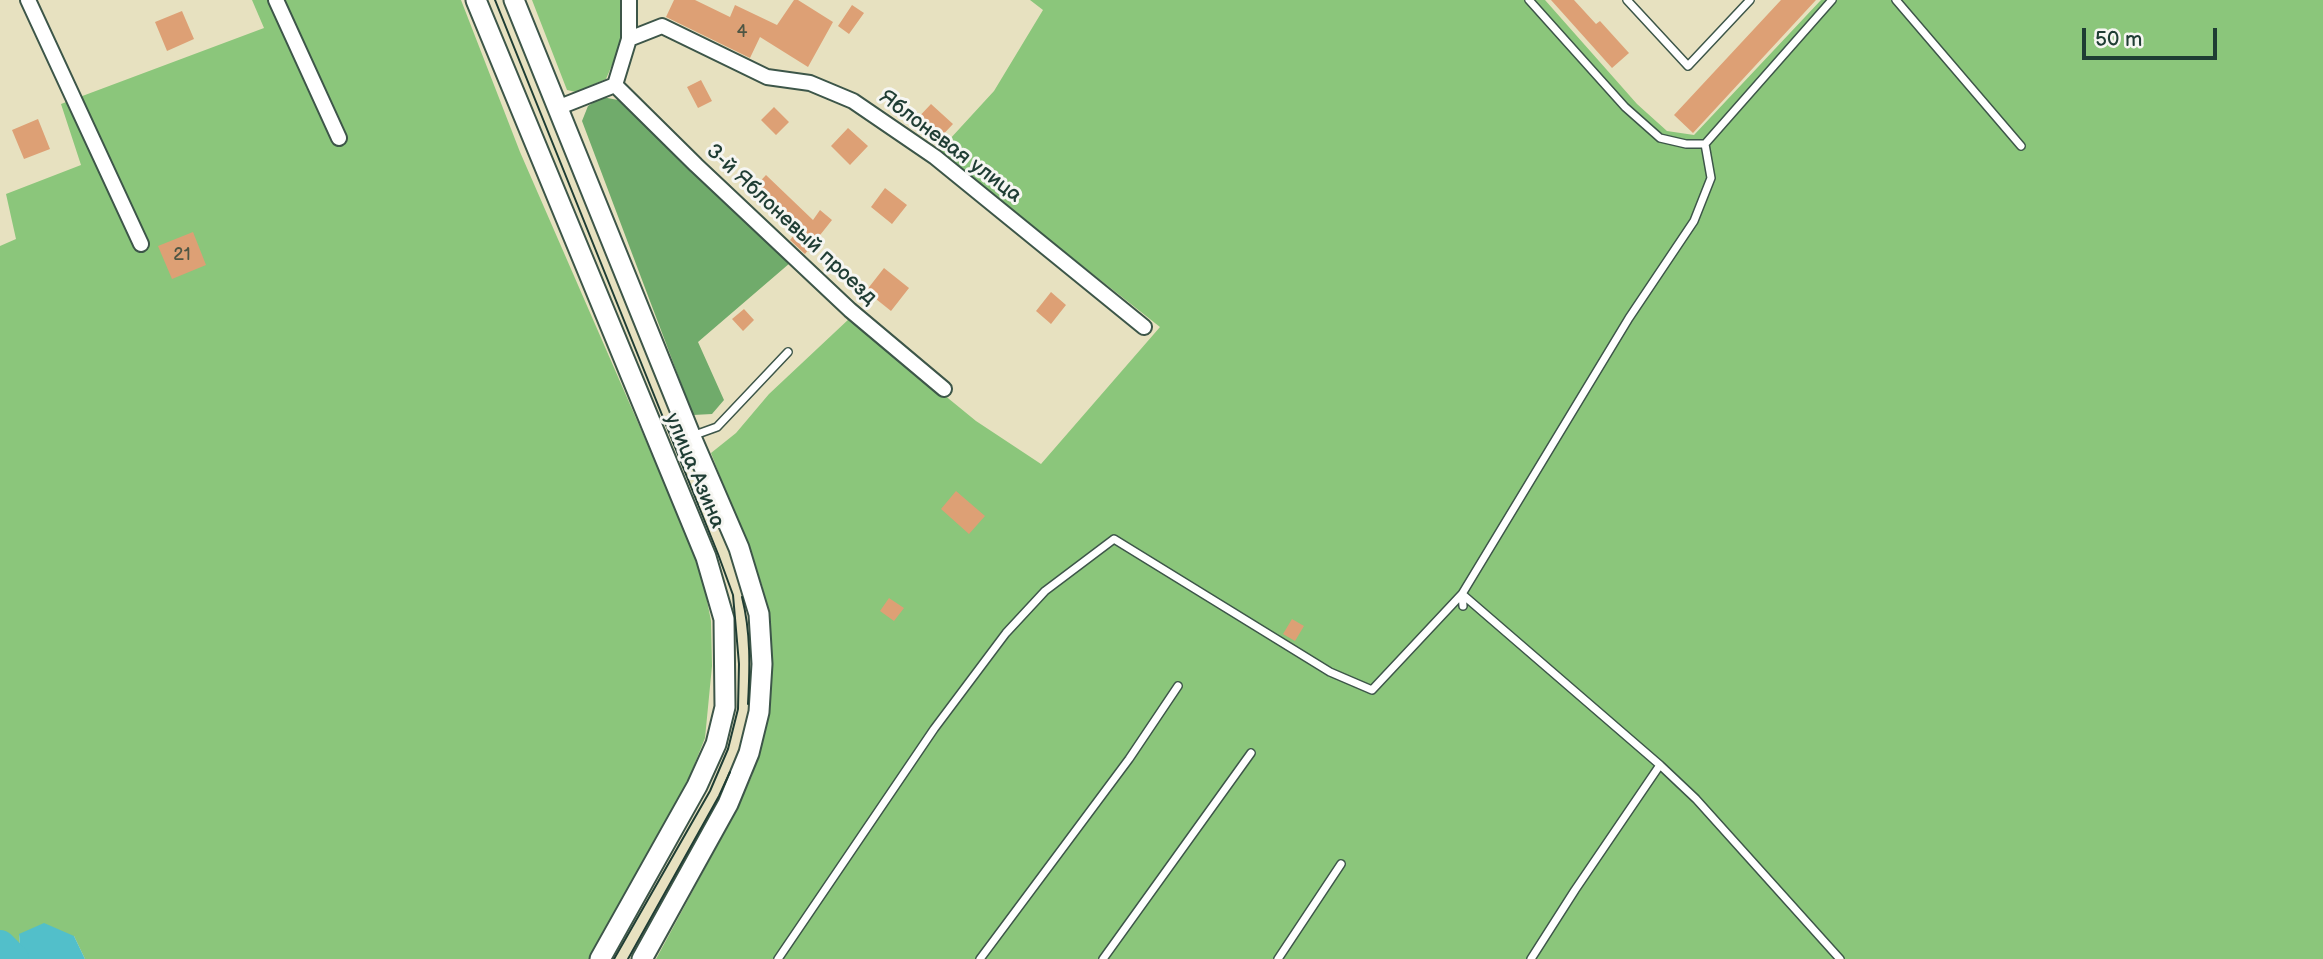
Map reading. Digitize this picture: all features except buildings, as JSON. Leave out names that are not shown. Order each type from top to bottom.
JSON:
[{"type":"street","points":[[28,0],[141,244]]},
{"type":"street","points":[[276,0],[339,138]]},
{"type":"street","name":"улица Азина","points":[[476,0],[706,557],[724,619],[725,707],[716,744],[697,786],[600,959]]},
{"type":"street","name":"улица Азина","points":[[514,0],[691,437],[739,548],[759,614],[762,664],[759,712],[749,753],[728,804],[642,959]]},
{"type":"street","points":[[557,108],[615,85],[629,39],[629,0]]},
{"type":"street","name":"Яблоневая улица","points":[[629,39],[662,26],[767,77],[810,83],[853,101],[934,157],[1144,327]]},
{"type":"street","name":"3-й Яблоневый проезд","points":[[615,85],[850,310],[944,388]]},
{"type":"lane","points":[[1529,0],[1625,107],[1660,138],[1686,144],[1705,144],[1832,0]]},
{"type":"lane","points":[[1628,0],[1688,66],[1750,0]]},
{"type":"lane","points":[[1896,0],[2021,146]]},
{"type":"lane","points":[[778,959],[934,729],[1006,633],[1045,591],[1114,539],[1330,672],[1371,690],[1462,594],[1629,318],[1694,221],[1711,178],[1705,144]]},
{"type":"lane","points":[[691,437],[717,427],[788,352]]},
{"type":"lane","points":[[1462,594],[1463,606]]},
{"type":"lane","points":[[1462,594],[1696,799],[1840,959]]},
{"type":"lane","points":[[980,959],[1129,759],[1178,686]]},
{"type":"lane","points":[[1103,959],[1251,753]]},
{"type":"lane","points":[[1531,959],[1660,765]]},
{"type":"lane","points":[[1278,959],[1341,864]]},
{"type":"green space","points":[[252,0],[461,0],[520,152],[700,565],[711,621],[712,666],[705,738],[685,788],[590,959],[85,959],[74,936],[19,934],[21,959],[0,959],[0,246],[16,239],[6,194],[81,165],[61,104],[264,28]]},
{"type":"green space","points":[[532,0],[623,0],[621,44],[606,79],[576,92],[567,90]]},
{"type":"green space","points":[[1030,0],[1545,0],[1637,104],[1667,131],[1694,135],[1821,0],[2323,0],[2323,959],[656,959],[752,776],[768,711],[770,620],[762,585],[711,453],[736,433],[769,394],[850,318],[976,421],[1041,464],[1160,327],[938,152],[994,91],[1043,10]]},
{"type":"green space","points":[[602,97],[618,100],[790,263],[698,342],[724,400],[712,414],[693,415],[582,121],[588,106]]},
{"type":"water","points":[[44,923],[74,936],[85,959],[21,959],[19,934]]},
{"type":"waterway","points":[[0,946],[13,959]]},
{"type":"tram line","points":[[495,0],[733,595],[739,664],[738,709],[728,749],[710,791],[614,959]]},
{"type":"tram line","points":[[742,597],[748,637],[748,704]]},
{"type":"tram line","points":[[628,959],[730,772]]}]
